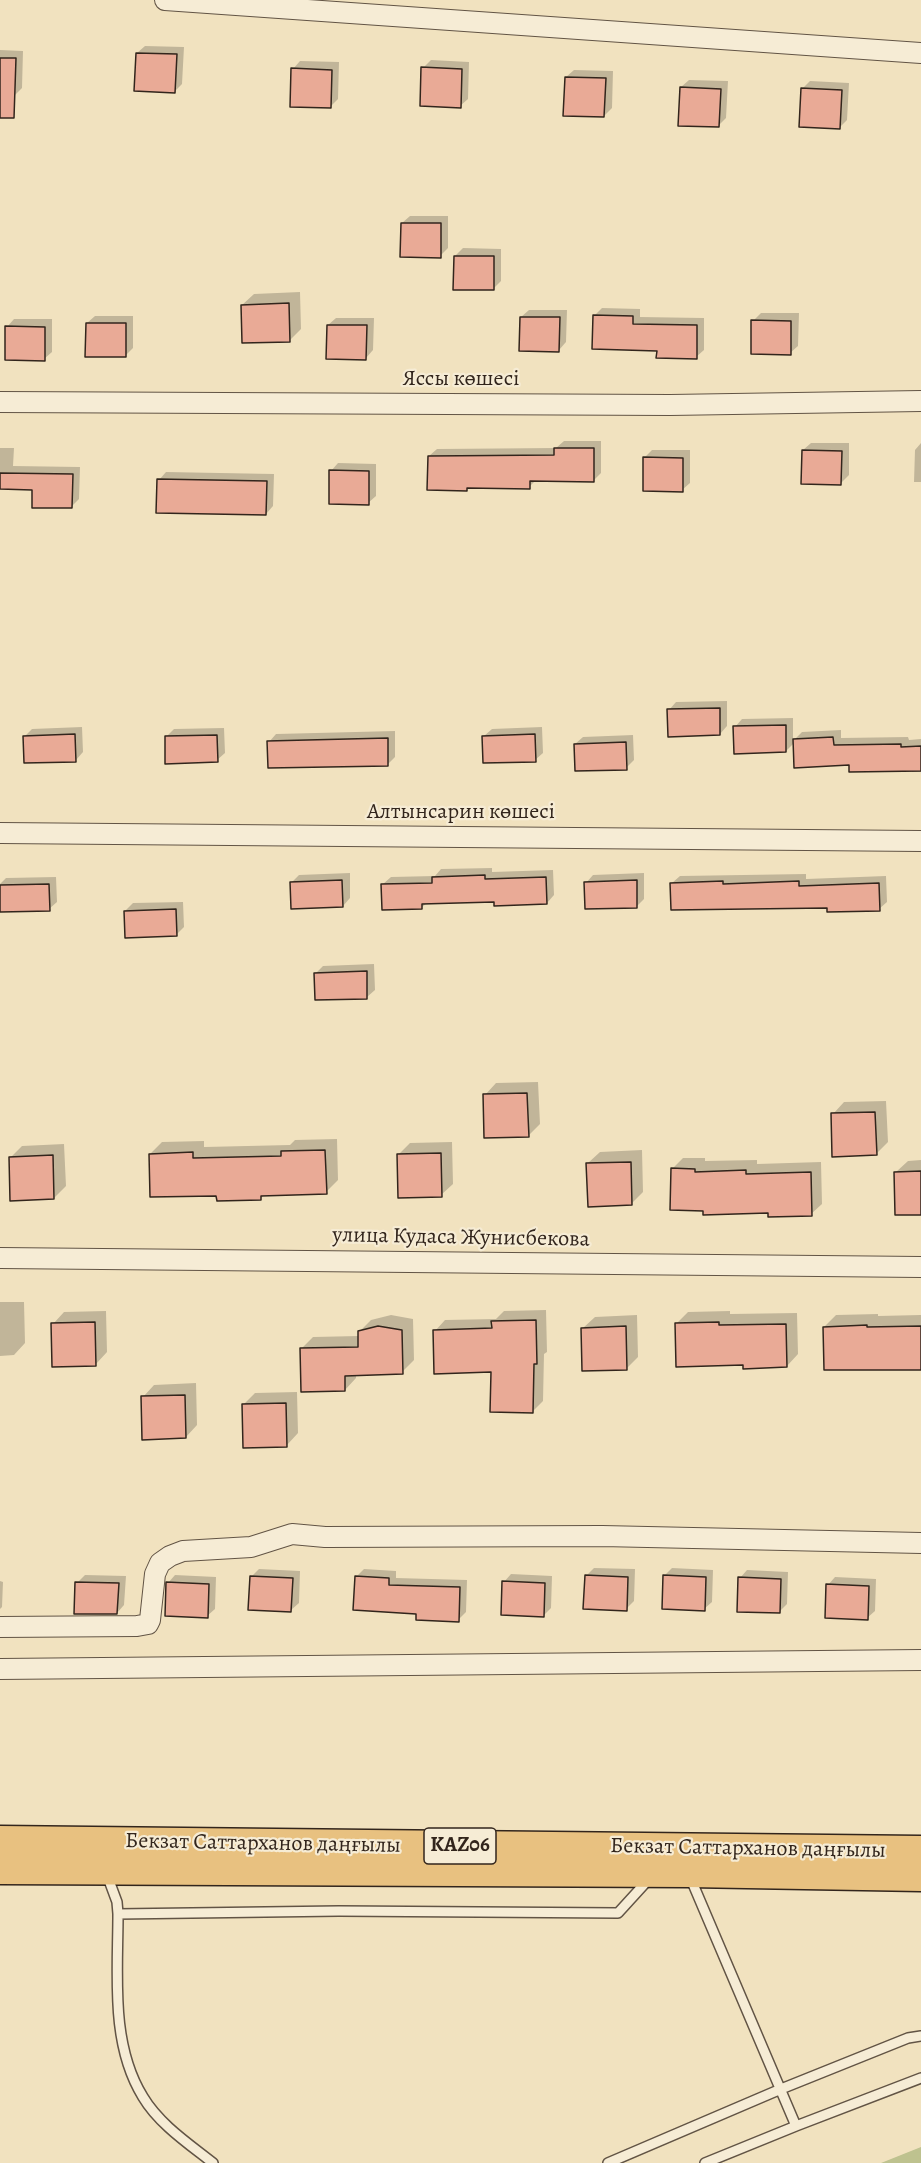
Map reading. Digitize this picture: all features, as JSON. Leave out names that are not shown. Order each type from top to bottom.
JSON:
[{"type":"main road","name":"Бекзат Саттарханов даңғылы","points":[[0,1841],[921,1851]]},
{"type":"main road","name":"Бекзат Саттарханов даңғылы","points":[[0,1869],[688,1872],[921,1876]]},
{"type":"street","points":[[165,0],[921,53]]},
{"type":"street","name":"Яссы көшесі","points":[[0,402],[670,405],[921,401]]},
{"type":"street","name":"Алтынсарин көшесі","points":[[0,833],[921,841]]},
{"type":"street","name":"улица Кудаса Жунисбекова","points":[[0,1258],[921,1267]]},
{"type":"street","points":[[0,1627],[148,1624],[155,1574],[160,1563],[170,1556],[183,1551],[251,1548],[291,1534],[325,1537],[602,1536],[921,1543]]},
{"type":"street","points":[[0,1670],[921,1660]]},
{"type":"lane","points":[[105,1870],[117,1902],[120,2026],[132,2076],[143,2099],[152,2109],[213,2163]]},
{"type":"lane","points":[[118,1914],[339,1911],[618,1913],[655,1872]]},
{"type":"lane","points":[[688,1872],[796,2126]]},
{"type":"lane","points":[[608,2163],[781,2089],[908,2038],[921,2036]]},
{"type":"lane","points":[[705,2163],[921,2078]]},
{"type":"green space","points":[[921,2147],[921,2163],[881,2163]]},
{"type":"building","points":[[136,53],[177,54],[175,93],[134,91]]},
{"type":"building","points":[[0,58],[16,58],[14,118],[0,118]]},
{"type":"building","points":[[421,67],[462,69],[461,108],[420,106]]},
{"type":"building","points":[[291,68],[332,70],[331,108],[290,107]]},
{"type":"building","points":[[565,77],[606,78],[604,117],[563,116]]},
{"type":"building","points":[[680,87],[721,89],[719,127],[678,126]]},
{"type":"building","points":[[801,88],[842,90],[840,129],[799,127]]},
{"type":"building","points":[[401,223],[441,223],[441,258],[400,257]]},
{"type":"building","points":[[454,256],[494,256],[494,290],[453,290]]},
{"type":"building","points":[[289,303],[290,342],[242,343],[241,305]]},
{"type":"building","points":[[593,315],[633,316],[633,324],[697,325],[697,359],[656,358],[657,351],[592,349]]},
{"type":"building","points":[[520,317],[560,317],[559,352],[519,351]]},
{"type":"building","points":[[751,320],[791,321],[791,355],[751,354]]},
{"type":"building","points":[[86,323],[126,323],[126,357],[85,357]]},
{"type":"building","points":[[327,325],[367,325],[366,360],[326,359]]},
{"type":"building","points":[[5,326],[45,327],[45,361],[5,360]]},
{"type":"building","points":[[554,448],[594,448],[594,482],[530,481],[530,489],[427,490],[428,456],[554,455]]},
{"type":"building","points":[[802,450],[842,451],[841,485],[801,484]]},
{"type":"building","points":[[643,457],[683,458],[683,492],[643,491]]},
{"type":"building","points":[[329,470],[369,471],[369,505],[329,504]]},
{"type":"building","points":[[0,473],[73,474],[72,508],[32,508],[32,490],[0,489]]},
{"type":"building","points":[[157,479],[267,481],[266,515],[156,513]]},
{"type":"building","points":[[720,708],[720,735],[668,737],[667,709]]},
{"type":"building","points":[[786,725],[786,752],[734,754],[733,726]]},
{"type":"building","points":[[75,734],[76,762],[24,763],[23,736]]},
{"type":"building","points":[[535,734],[536,762],[483,763],[482,736]]},
{"type":"building","points":[[217,735],[218,762],[165,764],[165,736]]},
{"type":"building","points":[[833,737],[834,745],[921,746],[921,771],[849,772],[849,765],[794,768],[793,739]]},
{"type":"building","points":[[388,738],[388,766],[268,768],[267,741]]},
{"type":"building","points":[[626,742],[627,770],[575,771],[574,744]]},
{"type":"building","points":[[485,875],[485,879],[546,877],[547,904],[494,906],[494,902],[422,904],[422,909],[382,910],[381,884],[432,883],[432,877]]},
{"type":"building","points":[[342,880],[343,907],[291,909],[290,882]]},
{"type":"building","points":[[637,880],[637,908],[585,909],[584,882]]},
{"type":"building","points":[[723,881],[723,884],[799,881],[799,886],[879,883],[880,911],[827,912],[827,908],[671,910],[670,883]]},
{"type":"building","points":[[49,884],[50,911],[0,912],[0,885]]},
{"type":"building","points":[[176,909],[177,936],[125,938],[124,911]]},
{"type":"building","points":[[367,971],[367,999],[315,1000],[314,973]]},
{"type":"building","points":[[527,1093],[529,1137],[484,1138],[483,1094]]},
{"type":"building","points":[[875,1112],[877,1155],[832,1157],[831,1113]]},
{"type":"building","points":[[325,1150],[327,1194],[261,1196],[261,1200],[217,1201],[216,1196],[150,1197],[149,1154],[193,1152],[193,1158],[281,1156],[281,1151]]},
{"type":"building","points":[[441,1153],[442,1197],[398,1198],[397,1154]]},
{"type":"building","points":[[53,1155],[54,1199],[10,1201],[9,1157]]},
{"type":"building","points":[[631,1162],[632,1205],[588,1207],[586,1163]]},
{"type":"building","points":[[671,1168],[695,1169],[695,1172],[746,1170],[746,1174],[811,1172],[812,1216],[768,1217],[768,1213],[703,1215],[703,1211],[670,1210]]},
{"type":"building","points":[[921,1171],[921,1215],[895,1215],[894,1172]]},
{"type":"building","points":[[536,1320],[537,1364],[534,1364],[533,1413],[490,1412],[491,1372],[434,1374],[433,1330],[492,1328],[491,1321]]},
{"type":"building","points":[[95,1322],[96,1366],[52,1367],[51,1323]]},
{"type":"building","points":[[719,1322],[719,1325],[786,1324],[787,1367],[743,1369],[743,1365],[676,1367],[675,1323]]},
{"type":"building","points":[[867,1325],[867,1327],[921,1326],[921,1370],[824,1370],[823,1327]]},
{"type":"building","points":[[378,1326],[402,1330],[403,1374],[345,1376],[345,1391],[301,1392],[300,1348],[358,1347],[358,1331]]},
{"type":"building","points":[[626,1326],[627,1370],[582,1371],[581,1328]]},
{"type":"building","points":[[185,1395],[186,1438],[142,1440],[141,1396]]},
{"type":"building","points":[[286,1403],[287,1447],[243,1448],[242,1404]]},
{"type":"building","points":[[585,1575],[628,1577],[627,1611],[583,1609]]},
{"type":"building","points":[[663,1575],[706,1577],[705,1611],[662,1609]]},
{"type":"building","points":[[250,1576],[293,1578],[291,1612],[248,1610]]},
{"type":"building","points":[[355,1576],[389,1578],[389,1585],[460,1587],[459,1622],[416,1620],[416,1614],[353,1610]]},
{"type":"building","points":[[738,1577],[781,1579],[780,1613],[737,1612]]},
{"type":"building","points":[[502,1581],[545,1583],[544,1617],[501,1615]]},
{"type":"building","points":[[75,1582],[119,1583],[117,1614],[74,1614]]},
{"type":"building","points":[[166,1582],[209,1584],[208,1618],[165,1616]]},
{"type":"building","points":[[826,1584],[869,1586],[868,1620],[825,1618]]}]
